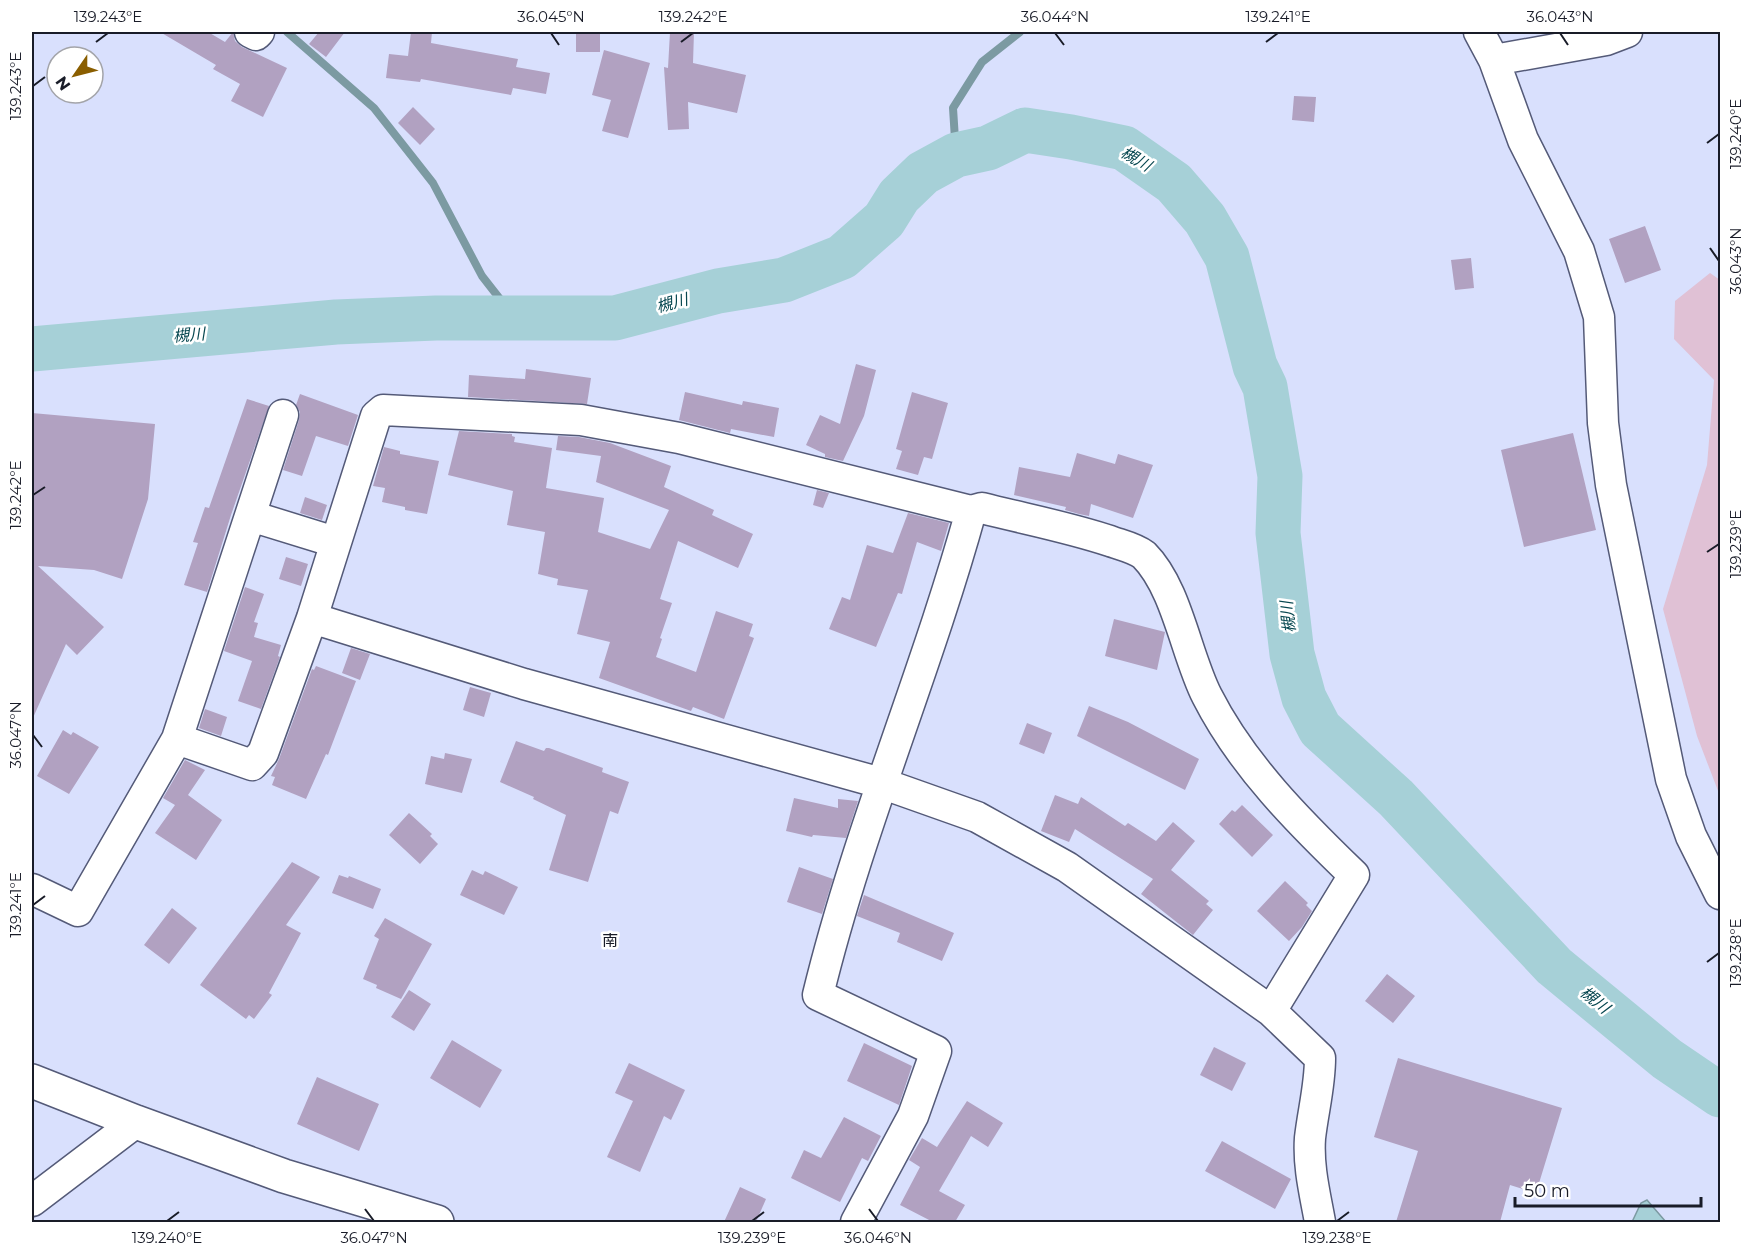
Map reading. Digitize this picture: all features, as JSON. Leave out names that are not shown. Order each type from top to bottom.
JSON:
[{"type":"street","points":[[250,32],[256,35],[259,32]]},
{"type":"street","points":[[1479,32],[1494,60],[1523,140],[1579,252],[1599,317],[1603,423],[1611,485],[1671,779],[1691,836],[1720,894]]},
{"type":"street","points":[[1494,60],[1606,40],[1627,32]]},
{"type":"street","points":[[177,739],[252,765],[263,753],[312,618],[376,416],[383,410],[581,420],[679,438],[971,511],[982,508],[1083,532],[1130,548],[1143,555],[1164,584],[1206,695],[1240,753],[1309,832],[1354,875],[1271,1011]]},
{"type":"street","points":[[32,889],[78,911],[177,739],[283,415]]},
{"type":"street","points":[[856,1222],[913,1116],[936,1051],[818,994],[833,933],[881,783],[951,583],[971,511]]},
{"type":"street","points":[[250,516],[335,542]]},
{"type":"street","points":[[312,618],[524,684],[881,783],[977,817],[1067,867],[1271,1011],[1320,1058],[1320,1079],[1310,1137],[1310,1167],[1320,1222]]},
{"type":"street","points":[[32,1081],[284,1176],[437,1222]]},
{"type":"street","points":[[32,1201],[136,1122]]},
{"type":"shaded area","points":[[1710,273],[1720,280],[1720,796],[1697,736],[1663,609],[1707,465],[1714,380],[1674,339],[1675,301]]},
{"type":"shaded area","points":[[1647,1200],[1666,1222],[1632,1222],[1641,1203]]},
{"type":"building","points":[[160,32],[208,32],[225,42],[233,32],[235,41],[242,47],[287,68],[263,117],[231,101],[240,84],[213,69],[216,65]]},
{"type":"building","points":[[319,32],[345,32],[326,57],[309,44]]},
{"type":"building","points":[[411,32],[432,32],[431,43],[518,59],[516,67],[550,73],[546,94],[513,88],[511,95],[421,79],[420,82],[386,78],[389,54],[408,56]]},
{"type":"building","points":[[576,32],[600,32],[600,52],[576,52]]},
{"type":"building","points":[[670,32],[694,32],[693,63],[746,75],[737,113],[688,102],[689,129],[668,130],[664,67],[668,68]]},
{"type":"building","points":[[604,50],[650,63],[628,138],[602,131],[611,100],[592,95]]},
{"type":"building","points":[[1294,96],[1316,97],[1314,122],[1292,120]]},
{"type":"building","points":[[413,107],[435,129],[420,145],[398,123]]},
{"type":"building","points":[[1645,226],[1661,270],[1625,283],[1609,239]]},
{"type":"building","points":[[1471,258],[1474,288],[1455,290],[1451,260]]},
{"type":"building","points":[[856,364],[876,370],[864,416],[843,461],[825,457],[825,454],[806,445],[820,415],[840,424]]},
{"type":"building","points":[[526,369],[591,378],[587,404],[468,397],[469,375],[525,379]]},
{"type":"building","points":[[685,392],[742,405],[743,401],[779,408],[774,437],[731,429],[730,433],[679,420]]},
{"type":"building","points":[[912,392],[948,403],[932,459],[924,457],[918,475],[896,469],[902,451],[896,449]]},
{"type":"building","points":[[300,394],[358,415],[348,446],[316,436],[302,476],[283,470],[299,420],[300,412],[296,405]]},
{"type":"building","points":[[247,399],[269,406],[207,592],[184,585],[198,543],[193,542],[205,507],[209,508]]},
{"type":"building","points":[[32,413],[155,424],[148,499],[122,579],[94,570],[38,566],[104,627],[77,655],[66,644],[32,720]]},
{"type":"building","points":[[459,431],[512,434],[515,437],[514,442],[552,448],[546,488],[604,498],[598,532],[650,549],[669,510],[596,482],[601,456],[556,450],[558,436],[579,437],[610,443],[671,466],[664,487],[714,510],[712,515],[753,534],[738,568],[678,541],[660,599],[672,603],[656,657],[696,672],[716,611],[753,624],[749,636],[754,638],[724,719],[693,707],[691,711],[599,678],[610,642],[577,634],[588,590],[557,585],[558,579],[538,574],[545,532],[507,525],[513,491],[448,475]]},
{"type":"building","points":[[1573,433],[1596,530],[1524,547],[1501,450]]},
{"type":"building","points":[[384,447],[400,451],[400,454],[439,461],[427,514],[405,510],[405,507],[382,502],[385,488],[373,486]]},
{"type":"building","points":[[1077,453],[1115,464],[1118,454],[1153,465],[1133,518],[1091,504],[1089,516],[1065,510],[1066,507],[1014,495],[1019,467],[1070,477]]},
{"type":"building","points":[[817,490],[829,493],[823,508],[813,505]]},
{"type":"building","points":[[305,497],[327,505],[322,520],[300,513]]},
{"type":"building","points":[[908,513],[949,523],[941,551],[917,542],[902,594],[898,593],[876,647],[829,629],[842,597],[850,600],[867,545],[893,553]]},
{"type":"building","points":[[286,557],[308,564],[301,586],[279,579]]},
{"type":"building","points":[[245,587],[264,594],[254,622],[258,623],[254,637],[281,645],[278,656],[280,657],[261,709],[238,701],[252,661],[224,651]]},
{"type":"building","points":[[1114,619],[1165,632],[1157,670],[1105,656]]},
{"type":"building","points":[[351,648],[370,654],[360,680],[342,673]]},
{"type":"building","points":[[316,666],[356,681],[328,755],[326,754],[306,799],[272,785],[275,777],[271,776],[312,669],[314,670]]},
{"type":"building","points":[[470,687],[491,693],[484,717],[463,710]]},
{"type":"building","points":[[1089,706],[1128,722],[1199,759],[1185,790],[1077,736]]},
{"type":"building","points":[[205,709],[227,717],[221,736],[199,728]]},
{"type":"building","points":[[1027,723],[1052,733],[1044,754],[1019,744]]},
{"type":"building","points":[[63,730],[71,735],[73,732],[99,747],[69,794],[37,776]]},
{"type":"building","points":[[516,741],[544,751],[549,748],[603,768],[602,772],[629,782],[618,814],[610,811],[588,882],[549,870],[566,815],[500,782]]},
{"type":"building","points":[[445,753],[472,759],[462,793],[425,784],[431,756],[444,759]]},
{"type":"building","points":[[185,760],[205,770],[188,795],[222,820],[196,860],[155,833],[175,805],[163,798]]},
{"type":"building","points":[[1055,795],[1078,804],[1081,797],[1125,826],[1128,823],[1156,841],[1173,822],[1195,841],[1171,870],[1209,901],[1206,904],[1213,910],[1193,935],[1141,894],[1153,879],[1075,829],[1069,842],[1041,831]]},
{"type":"building","points":[[794,798],[838,808],[838,799],[858,801],[846,838],[813,835],[812,837],[786,831]]},
{"type":"building","points":[[1242,805],[1273,835],[1252,857],[1219,824],[1232,810],[1235,812]]},
{"type":"building","points":[[409,813],[432,834],[430,836],[438,844],[420,864],[389,835]]},
{"type":"building","points":[[292,862],[320,877],[286,925],[301,933],[269,993],[272,995],[254,1019],[249,1015],[246,1019],[200,985]]},
{"type":"building","points":[[799,867],[833,879],[822,914],[787,902]]},
{"type":"building","points":[[472,870],[483,875],[485,871],[518,887],[504,915],[460,895]]},
{"type":"building","points":[[339,875],[348,878],[349,876],[381,889],[373,909],[332,893]]},
{"type":"building","points":[[1285,881],[1308,903],[1306,905],[1312,911],[1289,941],[1257,911]]},
{"type":"building","points":[[864,895],[954,933],[942,961],[897,942],[900,933],[857,916]]},
{"type":"building","points":[[172,908],[197,928],[169,964],[144,945]]},
{"type":"building","points":[[385,918],[432,944],[401,999],[376,988],[377,985],[363,979],[379,939],[374,936]]},
{"type":"building","points":[[1387,974],[1415,996],[1393,1023],[1365,1001]]},
{"type":"building","points":[[409,990],[431,1004],[414,1031],[391,1017]]},
{"type":"building","points":[[452,1040],[502,1070],[480,1108],[430,1078]]},
{"type":"building","points":[[864,1043],[912,1066],[899,1105],[847,1081]]},
{"type":"building","points":[[1214,1047],[1246,1063],[1232,1091],[1200,1075]]},
{"type":"building","points":[[1398,1058],[1562,1108],[1536,1193],[1510,1185],[1500,1222],[1396,1222],[1418,1151],[1374,1137]]},
{"type":"building","points":[[629,1063],[685,1090],[671,1120],[664,1116],[640,1172],[607,1157],[633,1101],[615,1093]]},
{"type":"building","points":[[317,1077],[379,1104],[359,1151],[297,1124]]},
{"type":"building","points":[[967,1101],[1003,1123],[988,1147],[971,1136],[939,1191],[965,1205],[955,1222],[933,1222],[900,1205],[920,1167],[909,1160],[922,1138],[937,1147]]},
{"type":"building","points":[[844,1117],[881,1136],[868,1161],[862,1158],[840,1202],[791,1178],[804,1150],[821,1158]]},
{"type":"building","points":[[1222,1141],[1291,1179],[1275,1209],[1205,1171]]},
{"type":"building","points":[[740,1187],[766,1199],[756,1222],[724,1222]]},
{"type":"waterway","points":[[287,32],[374,108],[433,183],[482,276],[514,317]]},
{"type":"waterway","points":[[956,155],[953,108],[982,62],[1020,32]]},
{"type":"waterway","name":"槻川","points":[[32,349],[336,322],[436,318],[615,318],[718,291],[784,280],[842,257],[884,220],[899,196],[923,173],[956,155],[988,148],[1025,130],[1124,148],[1174,183],[1205,219],[1227,257],[1255,366],[1265,387],[1280,476],[1278,533],[1292,654],[1304,698],[1320,729],[1396,798],[1554,966],[1667,1059],[1720,1095]]},
{"type":"district","name":"南","points":[[610,940]]}]
